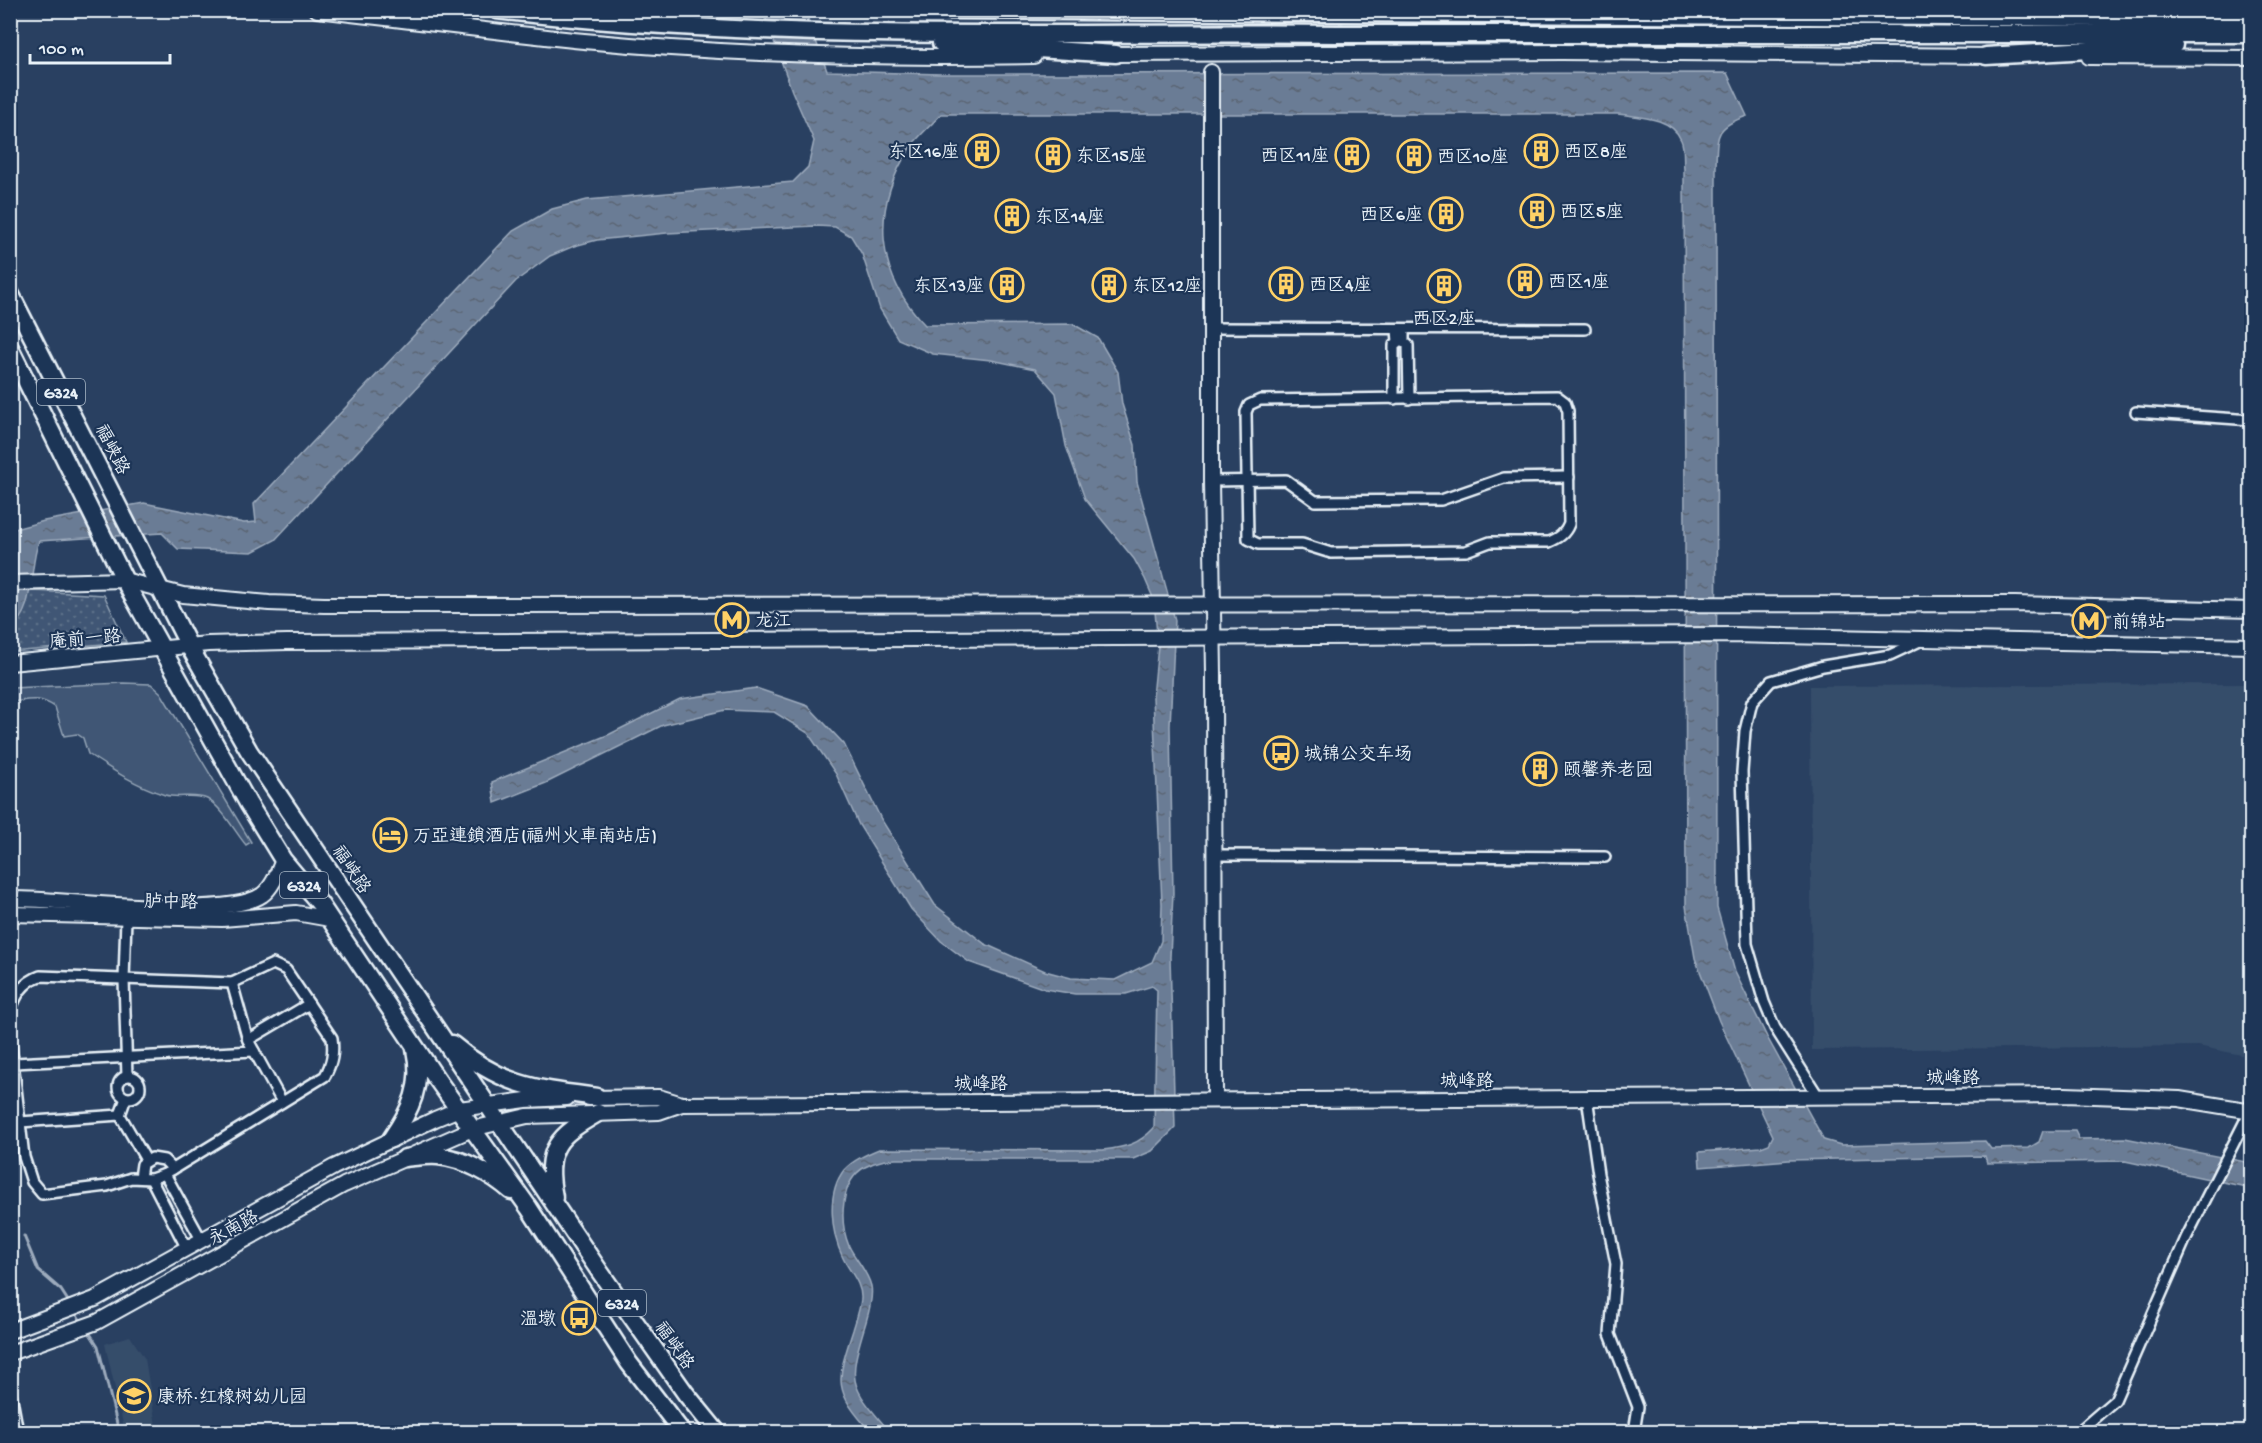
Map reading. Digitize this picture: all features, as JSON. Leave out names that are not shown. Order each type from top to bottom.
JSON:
[{"type":"highway","points":[[497,10],[573,20],[854,32],[2252,34]]},
{"type":"highway","points":[[948,10],[2252,19]]},
{"type":"highway","points":[[2210,10],[2252,19]]},
{"type":"highway","points":[[854,32],[910,42],[1116,54]]},
{"type":"highway","points":[[1986,56],[2252,41]]},
{"type":"highway","name":"福峡路","points":[[10,293],[189,646],[249,751],[437,1032],[501,1121],[686,1394],[717,1432]]},
{"type":"highway","name":"G324","points":[[10,348],[88,502],[124,580],[196,714],[283,860],[330,919],[472,1129],[529,1208],[629,1363],[682,1432]]},
{"type":"highway","points":[[399,1021],[421,1008]]},
{"type":"highway","points":[[437,1032],[487,1070],[516,1084],[598,1105]]},
{"type":"highway","points":[[391,1139],[416,1095],[418,1063],[413,1042]]},
{"type":"highway","points":[[555,1203],[550,1166],[553,1151],[559,1140],[598,1105]]},
{"type":"highway","points":[[405,1158],[438,1156],[456,1160],[505,1186],[529,1208]]},
{"type":"highway","points":[[547,1235],[567,1221]]},
{"type":"street","points":[[317,10],[592,41],[822,54],[995,56],[1562,52],[2252,58]]},
{"type":"street","points":[[1562,52],[1569,46],[1576,28],[1572,10]]},
{"type":"street","points":[[1677,10],[1671,26],[1679,43],[1692,50],[1716,54]]},
{"type":"street","points":[[1211,55],[1210,481],[1213,605],[1215,1099]]},
{"type":"street","points":[[1210,328],[1586,329]]},
{"type":"street","points":[[1401,329],[1404,342],[1408,345],[1409,399]]},
{"type":"street","points":[[1394,399],[1394,345],[1398,342],[1401,329]]},
{"type":"street","points":[[1557,396],[1565,402],[1568,411],[1569,525],[1565,532],[1549,542],[1490,542],[1466,551],[1331,553],[1302,544],[1252,543],[1246,534],[1246,412],[1254,402],[1260,400],[1409,399],[1557,396]]},
{"type":"street","points":[[2136,412],[2252,420]]},
{"type":"street","points":[[1210,481],[1286,480],[1314,501],[1441,500],[1504,478],[1569,477]]},
{"type":"street","points":[[10,583],[124,580],[183,595],[302,604],[1738,606],[2015,604],[2252,610]]},
{"type":"street","name":"庵前一路","points":[[10,663],[189,646],[334,641],[1733,635],[2252,646]]},
{"type":"street","points":[[1812,1096],[1775,1028],[1764,1002],[1747,944],[1742,772],[1745,731],[1752,702],[1770,681],[1823,666],[1890,655],[1924,639]]},
{"type":"street","points":[[1215,855],[1605,857]]},
{"type":"street","name":"胪中路","points":[[14,899],[186,907],[238,904],[264,894],[274,881],[283,860]]},
{"type":"street","name":"胪中路","points":[[10,914],[222,920],[296,913],[330,919]]},
{"type":"street","points":[[126,918],[124,980],[127,1076]]},
{"type":"street","points":[[10,1012],[23,987],[30,980],[40,976],[232,983],[273,964],[286,970],[332,1038],[332,1064],[325,1076],[169,1172],[151,1179],[121,1180],[107,1186],[42,1194],[28,1174],[10,1036]]},
{"type":"street","points":[[232,983],[248,1040],[282,1102]]},
{"type":"street","points":[[248,1040],[309,1004]]},
{"type":"street","points":[[14,1063],[254,1051]]},
{"type":"street","points":[[127,1076],[137,1080],[140,1086],[136,1095],[126,1098],[120,1093],[118,1086],[121,1079],[127,1076]]},
{"type":"street","name":"城峰路","points":[[10,1331],[82,1305],[334,1167],[391,1139],[459,1109],[488,1105],[564,1098],[598,1105],[659,1112],[682,1104],[2065,1095],[2167,1098],[2251,1106]]},
{"type":"street","points":[[1587,1097],[1598,1174],[1616,1264],[1610,1334],[1638,1407],[1634,1432]]},
{"type":"street","points":[[126,1098],[120,1115],[146,1160]]},
{"type":"street","points":[[564,1098],[564,1114]]},
{"type":"street","name":"城峰路","points":[[472,1129],[501,1121],[564,1114],[598,1105]]},
{"type":"street","points":[[2078,1432],[2115,1400],[2186,1238],[2251,1106]]},
{"type":"street","points":[[20,1122],[120,1115]]},
{"type":"street","name":"永南路","points":[[10,1353],[97,1322],[344,1185],[472,1129]]},
{"type":"street","points":[[140,1178],[141,1168],[146,1160],[159,1158],[169,1172],[202,1241]]},
{"type":"street","points":[[151,1179],[188,1249]]},
{"type":"street","points":[[10,1388],[18,1432]]},
{"type":"shaded area","points":[[35,591],[104,595],[126,642],[11,652],[11,593]]},
{"type":"shaded area","points":[[151,684],[161,693],[251,842],[246,845],[223,814],[207,799],[197,796],[165,795],[125,777],[88,754],[83,738],[77,734],[64,736],[55,707],[38,700],[11,702],[11,688]]},
{"type":"shaded area","points":[[2251,684],[2251,1057],[2198,1046],[1812,1050],[1810,686]]},
{"type":"shaded area","name":"康桥·红橡树幼儿园","points":[[130,1336],[145,1359],[157,1432],[125,1432],[105,1344]]},
{"type":"water","points":[[763,11],[805,11],[827,71],[941,74],[1727,73],[1747,116],[1728,124],[1720,134],[1716,168],[1717,908],[1735,972],[1767,1037],[1824,1140],[1841,1145],[1985,1141],[1991,1149],[2029,1148],[2039,1142],[2043,1131],[2075,1131],[2079,1139],[2125,1138],[2251,1163],[2251,1188],[2125,1161],[1987,1163],[1985,1156],[1789,1160],[1700,1167],[1699,1152],[1761,1147],[1769,1144],[1773,1136],[1719,1021],[1695,958],[1686,906],[1684,169],[1682,143],[1677,132],[1663,122],[1654,119],[1618,114],[941,114],[913,144],[897,171],[884,217],[884,240],[888,262],[896,284],[908,305],[925,325],[1073,324],[1098,338],[1118,372],[1122,404],[1135,445],[1137,482],[1175,620],[1170,726],[1173,893],[1170,957],[1175,1128],[1152,1151],[1133,1159],[896,1159],[873,1163],[857,1173],[846,1192],[844,1226],[849,1246],[871,1286],[871,1294],[854,1371],[859,1392],[890,1432],[871,1432],[850,1406],[841,1385],[843,1362],[858,1314],[861,1293],[839,1248],[833,1225],[833,1201],[838,1179],[844,1170],[856,1160],[879,1149],[1103,1150],[1137,1142],[1154,1128],[1157,990],[1152,986],[1126,994],[1075,994],[1045,989],[969,962],[941,941],[911,909],[859,825],[836,774],[808,733],[774,712],[725,710],[663,725],[546,783],[495,803],[492,782],[610,734],[680,699],[756,688],[808,706],[844,744],[881,819],[935,905],[985,944],[1045,971],[1071,978],[1115,980],[1152,962],[1161,941],[1162,904],[1153,697],[1158,646],[1154,600],[1134,559],[1085,499],[1066,446],[1056,393],[1035,369],[991,360],[933,354],[898,339],[880,309],[862,254],[851,236],[835,227],[667,233],[597,240],[550,256],[516,281],[275,540],[252,552],[178,549],[162,533],[39,541],[28,600],[19,620],[11,627],[11,530],[44,521],[144,503],[244,523],[256,522],[254,504],[513,231],[552,209],[587,200],[793,182],[808,167],[814,141],[792,91]]},
{"type":"waterway","points":[[24,1236],[38,1270],[61,1290],[70,1304]]},
{"type":"waterway","points":[[75,1312],[83,1324]]},
{"type":"waterway","points":[[87,1329],[98,1346],[119,1432]]},
{"type":"place","name":"东区16座","points":[[982,151]]},
{"type":"place","name":"西区8座","points":[[1541,151]]},
{"type":"place","name":"东区15座","points":[[1053,155]]},
{"type":"place","name":"西区11座","points":[[1352,155]]},
{"type":"place","name":"西区10座","points":[[1414,156]]},
{"type":"place","name":"西区5座","points":[[1537,211]]},
{"type":"place","name":"西区6座","points":[[1446,214]]},
{"type":"place","name":"东区14座","points":[[1012,216]]},
{"type":"place","name":"西区1座","points":[[1525,281]]},
{"type":"place","name":"西区4座","points":[[1286,284]]},
{"type":"place","name":"东区13座","points":[[1007,285]]},
{"type":"place","name":"东区12座","points":[[1109,285]]},
{"type":"place","name":"西区2座","points":[[1444,286]]},
{"type":"place","name":"龙江","points":[[732,620]]},
{"type":"place","name":"前锦站","points":[[2089,621]]},
{"type":"place","name":"城锦公交车场","points":[[1281,753]]},
{"type":"place","name":"颐馨养老园","points":[[1540,769]]},
{"type":"place","name":"万亞連鎖酒店(福州火車南站店)","points":[[390,835]]},
{"type":"place","name":"温墩","points":[[579,1318]]},
{"type":"place","name":"康桥·红橡树幼儿园","points":[[134,1396]]}]
